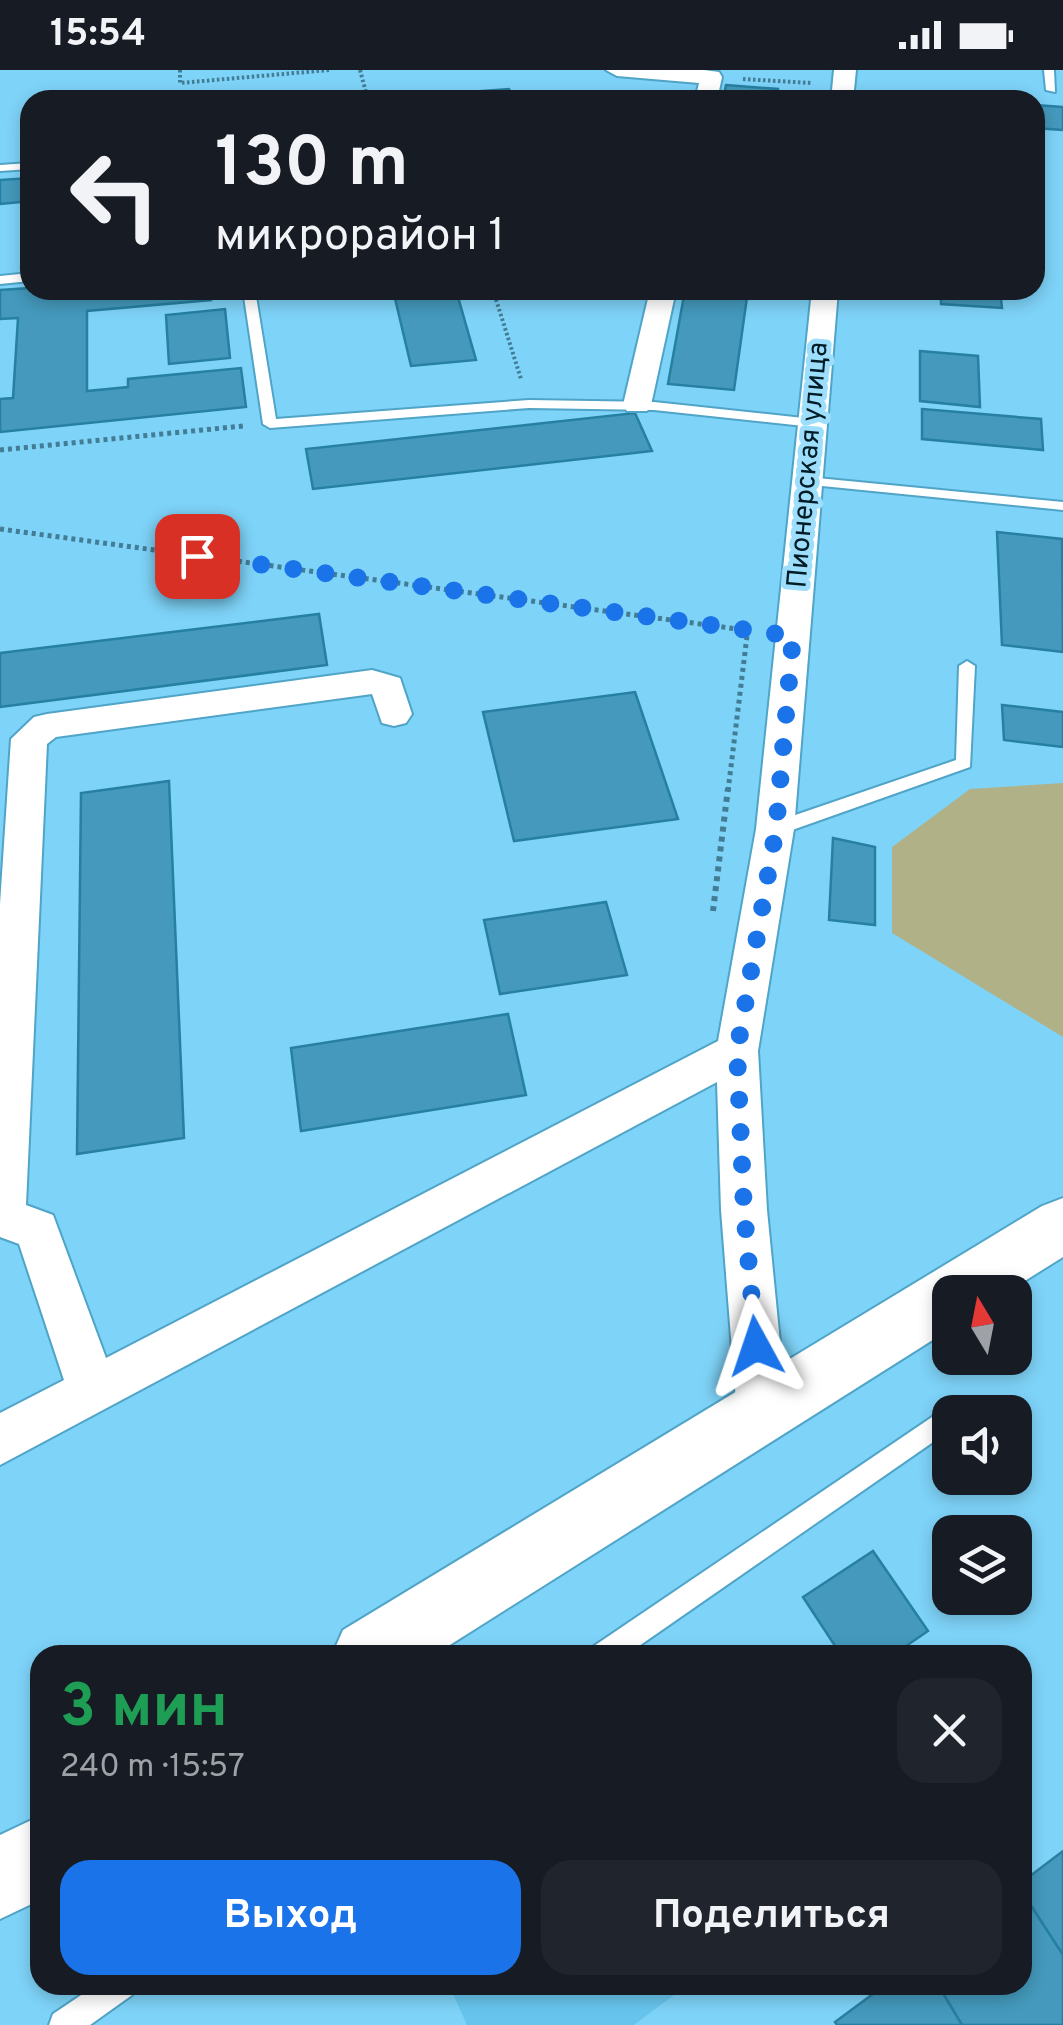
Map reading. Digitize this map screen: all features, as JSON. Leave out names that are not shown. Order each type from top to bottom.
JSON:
[{"type":"street","points":[[617,70],[711,77],[708,90]]},
{"type":"street","points":[[637,406],[661,300]]},
{"type":"street","name":"Пионерская улица","points":[[762,1414],[744,1210],[737,1051],[776,829],[824,300]]},
{"type":"street","points":[[93,1392],[37,1230],[1,1217],[29,738],[47,726],[372,682],[388,686],[394,714]]},
{"type":"street","points":[[0,1440],[737,1051]]},
{"type":"street","points":[[983,1275],[1063,1225]]},
{"type":"street","points":[[384,1645],[932,1307]]},
{"type":"street","points":[[0,1880],[30,1861]]},
{"type":"lane","points":[[1049,70],[1051,90]]},
{"type":"lane","points":[[250,300],[270,424],[529,404],[637,406],[813,422]]},
{"type":"lane","points":[[807,480],[1063,506]]},
{"type":"lane","points":[[776,829],[964,763],[966,666]]},
{"type":"lane","points":[[618,1645],[932,1429]]},
{"type":"lane","points":[[64,2025],[108,1995]]},
{"type":"path","points":[[180,70],[180,83],[330,70]]},
{"type":"path","points":[[711,77],[817,83]]},
{"type":"path","points":[[496,300],[529,404]]},
{"type":"path","points":[[0,450],[270,424]]},
{"type":"path","points":[[0,529],[793,636]]},
{"type":"path","points":[[711,926],[750,611]]},
{"type":"shaded area","points":[[454,1995],[674,1995],[634,2025],[467,2025]]},
{"type":"green space","points":[[1063,783],[1063,1037],[892,933],[892,847],[970,789]]},
{"type":"building","points":[[726,85],[778,89],[778,90],[725,90]]},
{"type":"building","points":[[1045,106],[1063,107],[1063,130],[1045,129]]},
{"type":"building","points":[[20,179],[20,202],[0,204],[0,180]]},
{"type":"building","points":[[20,289],[20,300],[211,300],[87,311],[87,391],[128,387],[128,379],[241,368],[246,407],[0,432],[0,399],[13,398],[18,318],[0,319],[0,290]]},
{"type":"building","points":[[395,300],[459,300],[476,360],[411,366]]},
{"type":"building","points":[[683,300],[747,300],[734,390],[668,384]]},
{"type":"building","points":[[941,300],[1001,300],[1002,308],[941,304]]},
{"type":"building","points":[[225,309],[230,358],[169,364],[166,315]]},
{"type":"building","points":[[920,351],[978,356],[980,407],[920,401]]},
{"type":"building","points":[[922,409],[1041,419],[1043,450],[922,439]]},
{"type":"building","points":[[635,413],[652,451],[313,489],[306,449]]},
{"type":"building","points":[[997,532],[1062,539],[1063,652],[1002,645]]},
{"type":"building","points":[[319,614],[327,665],[0,707],[0,653]]},
{"type":"building","points":[[635,692],[678,819],[514,841],[483,712]]},
{"type":"building","points":[[1002,705],[1063,712],[1063,747],[1004,740]]},
{"type":"building","points":[[169,781],[184,1138],[77,1154],[81,793]]},
{"type":"building","points":[[833,838],[875,847],[875,925],[829,920]]},
{"type":"building","points":[[606,902],[627,975],[500,994],[484,920]]},
{"type":"building","points":[[508,1014],[526,1095],[301,1131],[291,1048]]},
{"type":"building","points":[[873,1551],[928,1631],[908,1645],[834,1645],[803,1597]]},
{"type":"building","points":[[1063,1851],[1063,1955],[1032,1907],[1032,1874]]},
{"type":"building","points":[[1032,1907],[1063,1955],[1063,2025],[962,2025],[944,1995],[1032,1995]]},
{"type":"building","points":[[871,1995],[944,1995],[962,2025],[837,2025],[835,2022]]},
{"type":"route","points":[[197,556],[793,636],[776,829],[737,1051],[744,1210],[756,1346]]}]
